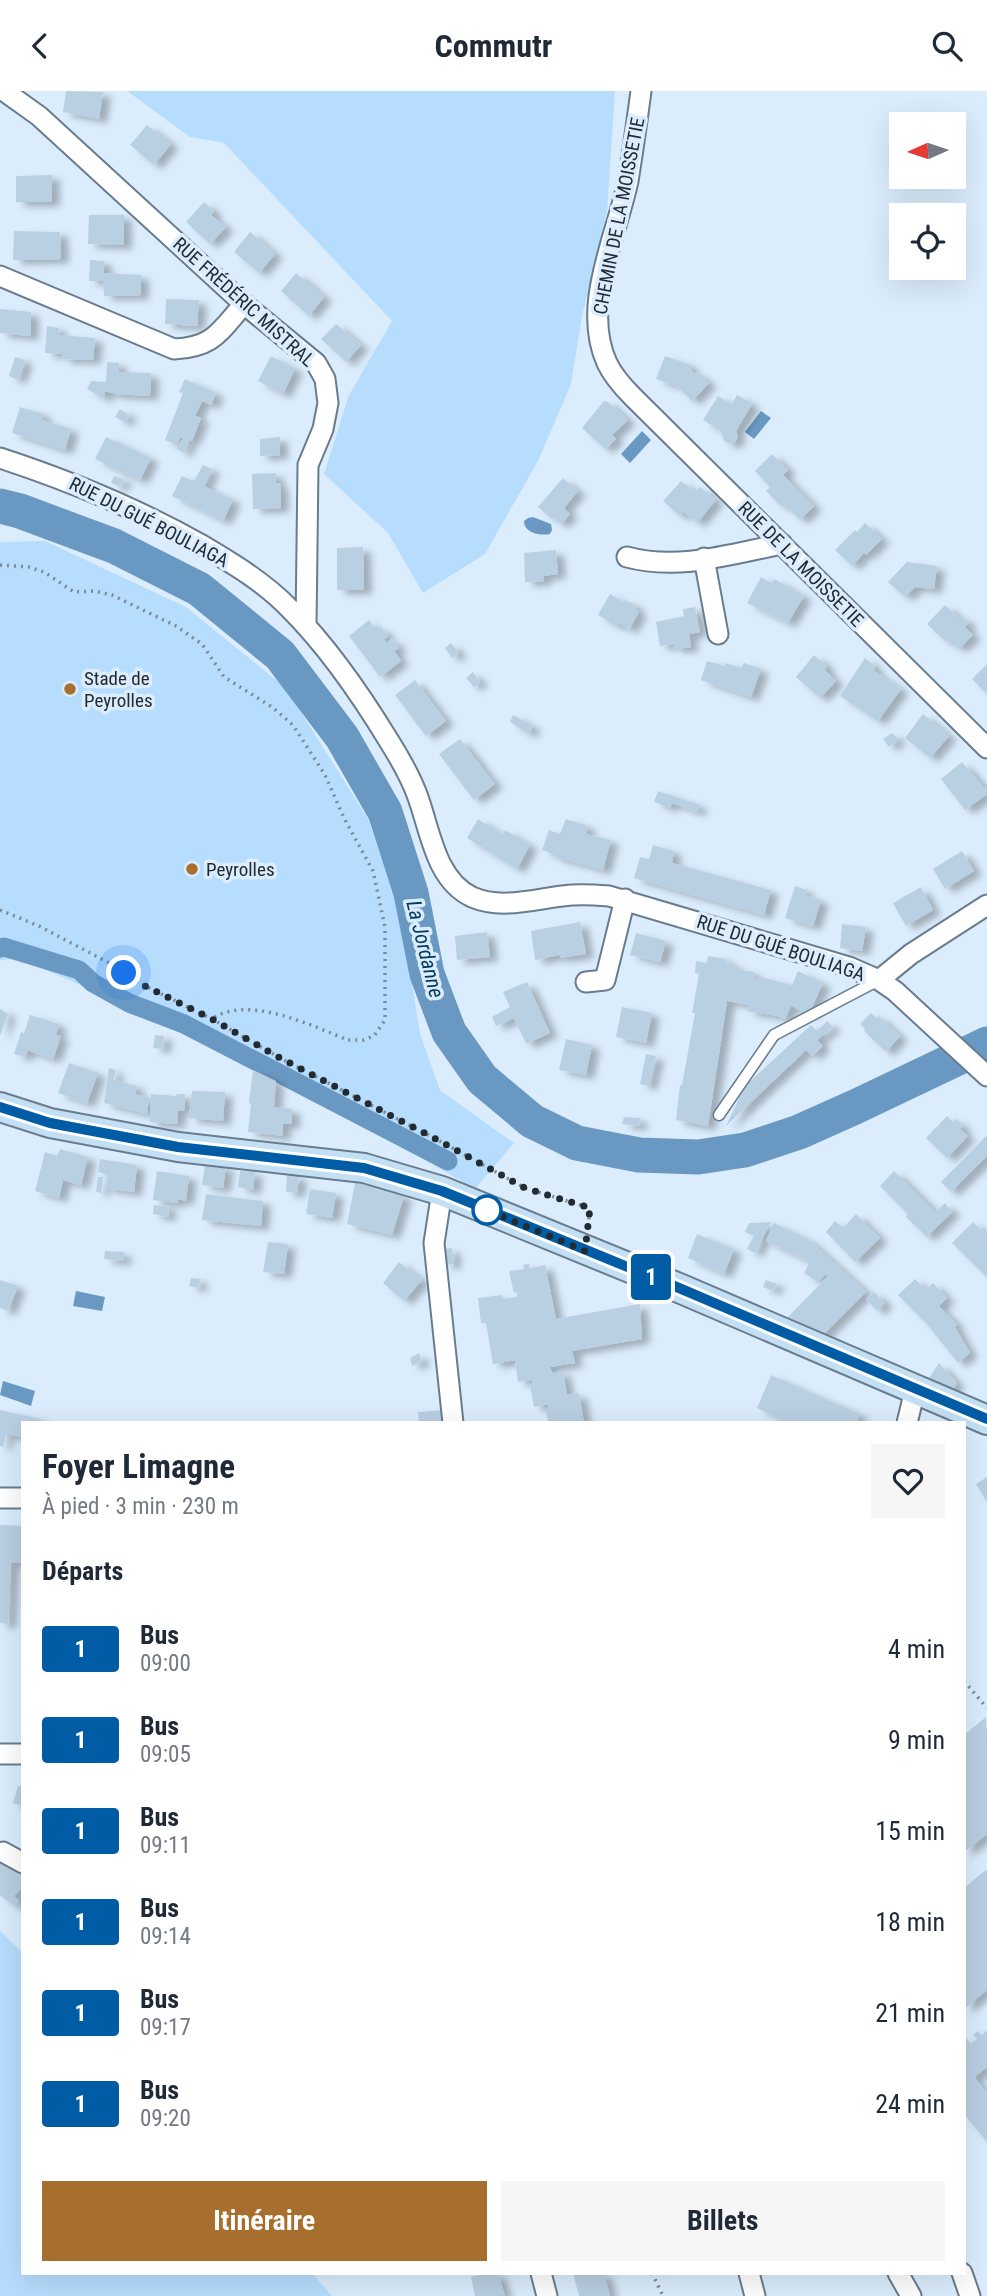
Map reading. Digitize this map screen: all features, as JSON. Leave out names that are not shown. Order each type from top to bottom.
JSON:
[{"type":"main road","points":[[0,1107],[50,1123],[178,1147],[364,1168],[442,1191],[987,1420]]},
{"type":"street","name":"RUE FRÉDÉRIC MISTRAL","points":[[4,91],[39,116],[244,304],[316,363],[325,379],[328,403],[323,429],[309,465],[306,625]]},
{"type":"street","name":"CHEMIN DE LA MOISSETIE","points":[[617,379],[602,350],[599,300],[628,181],[641,91]]},
{"type":"street","points":[[0,276],[174,349],[194,348],[212,340],[244,304]]},
{"type":"street","name":"RUE DE LA MOISSETIE","points":[[617,379],[987,748]]},
{"type":"street","name":"RUE DU GUÉ BOULIAGA","points":[[0,458],[94,491],[184,535],[272,591],[306,625],[363,702],[406,770],[444,870],[456,886],[471,896],[502,903],[590,894],[625,899],[836,963],[879,980],[895,991],[986,1076]]},
{"type":"street","points":[[628,557],[655,563],[677,563],[782,544]]},
{"type":"street","points":[[704,558],[718,634]]},
{"type":"street","points":[[586,982],[605,980],[625,899]]},
{"type":"street","points":[[879,980],[911,954],[987,905]]},
{"type":"street","points":[[442,1191],[434,1243],[453,1421]]},
{"type":"street","points":[[907,1421],[915,1389]]},
{"type":"street","points":[[0,1498],[21,1498]]},
{"type":"street","points":[[0,1754],[21,1754]]},
{"type":"street","points":[[4,1852],[21,1862]]},
{"type":"street","points":[[542,2275],[547,2296]]},
{"type":"street","points":[[750,2275],[755,2296]]},
{"type":"street","points":[[899,2275],[911,2296]]},
{"type":"street","points":[[963,2275],[970,2296]]},
{"type":"lane","points":[[719,1115],[774,1035],[879,980]]},
{"type":"path","points":[[0,565],[29,567],[44,572],[74,592],[94,591],[112,595],[176,627],[202,644],[224,677],[272,707],[293,725],[325,775],[344,818],[373,871],[385,932],[385,1020],[374,1036],[363,1040],[348,1040],[257,1010],[222,1012],[212,1019]]},
{"type":"path","points":[[0,910],[38,926],[111,964],[137,982],[212,1019],[525,1188],[590,1208],[585,1251]]},
{"type":"path","points":[[966,1683],[987,1708]]},
{"type":"path","points":[[653,2275],[663,2296]]},
{"type":"shaded area","points":[[127,91],[615,91],[607,211],[582,316],[571,384],[539,459],[485,554],[423,593],[388,533],[324,474],[349,395],[392,321],[224,143],[190,137]]},
{"type":"shaded area","points":[[761,411],[771,418],[754,439],[745,432]]},
{"type":"shaded area","points":[[642,431],[651,440],[630,463],[621,454]]},
{"type":"shaded area","points":[[533,517],[551,524],[550,534],[537,534],[527,528],[524,521]]},
{"type":"shaded area","name":"Peyrolles","points":[[45,541],[186,607],[286,688],[368,819],[402,919],[420,1034],[440,1090],[514,1143],[475,1189],[371,1129],[168,1023],[20,959],[0,960],[0,542]]},
{"type":"shaded area","points":[[76,1291],[105,1297],[102,1311],[73,1306]]},
{"type":"shaded area","points":[[3,1381],[35,1391],[31,1406],[0,1395]]},
{"type":"shaded area","points":[[0,1931],[21,1951],[21,2275],[314,2275],[332,2296],[0,2296]]},
{"type":"building","points":[[66,91],[103,92],[99,119],[63,112]]},
{"type":"building","points":[[147,125],[171,144],[154,165],[130,145]]},
{"type":"building","points":[[52,175],[52,202],[16,202],[16,176]]},
{"type":"building","points":[[204,202],[214,211],[211,215],[226,227],[210,244],[186,222]]},
{"type":"building","points":[[89,215],[124,215],[124,245],[88,244]]},
{"type":"building","points":[[14,231],[60,232],[61,259],[13,260]]},
{"type":"building","points":[[250,232],[275,254],[259,273],[234,252]]},
{"type":"building","points":[[90,260],[104,261],[104,273],[141,275],[141,295],[104,296],[103,281],[89,281]]},
{"type":"building","points":[[296,273],[324,297],[309,316],[281,291]]},
{"type":"building","points":[[166,299],[199,300],[197,326],[165,324]]},
{"type":"building","points":[[0,309],[31,312],[31,336],[0,333]]},
{"type":"building","points":[[336,324],[361,345],[346,362],[321,339]]},
{"type":"building","points":[[47,326],[59,328],[60,335],[95,338],[93,360],[62,359],[63,354],[45,353]]},
{"type":"building","points":[[271,356],[295,369],[283,394],[258,381]]},
{"type":"building","points":[[665,356],[691,365],[690,369],[695,374],[697,372],[709,383],[692,401],[677,386],[656,379]]},
{"type":"building","points":[[15,357],[25,360],[18,380],[9,376]]},
{"type":"building","points":[[107,362],[119,363],[119,372],[151,373],[150,396],[105,391],[105,399],[87,389],[91,381],[106,382]]},
{"type":"building","points":[[185,379],[216,393],[211,405],[202,401],[195,416],[201,418],[192,441],[180,437],[177,445],[165,440],[183,393],[179,392]]},
{"type":"building","points":[[737,395],[752,404],[736,431],[738,437],[735,442],[729,444],[724,441],[721,431],[703,420],[718,396],[732,404]]},
{"type":"building","points":[[604,401],[628,420],[612,435],[616,439],[605,449],[582,428]]},
{"type":"building","points":[[20,407],[44,414],[42,420],[71,429],[65,450],[12,433]]},
{"type":"building","points":[[120,409],[129,415],[125,422],[115,417]]},
{"type":"building","points":[[106,437],[151,458],[140,480],[95,459]]},
{"type":"building","points":[[280,437],[280,455],[260,456],[260,439]]},
{"type":"building","points":[[183,438],[189,441],[184,453],[177,449]]},
{"type":"building","points":[[772,454],[788,470],[783,475],[814,506],[800,520],[766,491],[770,487],[755,471]]},
{"type":"building","points":[[203,465],[212,469],[204,486],[233,500],[223,521],[172,496],[182,476],[194,481]]},
{"type":"building","points":[[276,473],[276,483],[280,483],[281,508],[253,509],[252,474]]},
{"type":"building","points":[[114,476],[125,480],[120,487],[111,483]]},
{"type":"building","points":[[563,478],[578,491],[564,508],[570,514],[561,524],[538,507]]},
{"type":"building","points":[[681,481],[695,492],[700,487],[716,500],[697,523],[684,512],[680,516],[663,501]]},
{"type":"building","points":[[865,523],[882,539],[852,566],[835,550]]},
{"type":"building","points":[[363,547],[364,590],[337,590],[337,548]]},
{"type":"building","points":[[556,550],[558,574],[543,576],[544,581],[525,582],[524,553]]},
{"type":"building","points":[[907,562],[937,566],[934,589],[915,587],[905,597],[888,582]]},
{"type":"building","points":[[761,577],[772,583],[774,579],[804,596],[788,623],[747,603]]},
{"type":"building","points":[[610,594],[636,606],[635,609],[639,612],[629,630],[598,615]]},
{"type":"building","points":[[945,605],[969,623],[965,627],[973,635],[961,647],[956,647],[948,640],[946,642],[927,624]]},
{"type":"building","points":[[695,607],[700,632],[689,634],[691,647],[675,649],[674,644],[660,646],[656,622],[684,616],[683,609]]},
{"type":"building","points":[[369,620],[376,630],[381,627],[388,636],[384,639],[387,643],[392,638],[399,648],[394,651],[401,661],[380,677],[349,636]]},
{"type":"building","points":[[451,643],[459,653],[452,658],[445,648]]},
{"type":"building","points":[[814,655],[827,666],[825,670],[836,681],[820,698],[796,677]]},
{"type":"building","points":[[865,658],[875,666],[873,670],[901,689],[878,721],[840,696]]},
{"type":"building","points":[[707,661],[741,668],[744,663],[761,669],[751,697],[701,680]]},
{"type":"building","points":[[987,664],[987,694],[972,679]]},
{"type":"building","points":[[473,672],[480,682],[474,687],[466,678]]},
{"type":"building","points":[[415,680],[446,721],[426,736],[395,695]]},
{"type":"building","points":[[923,714],[949,736],[930,758],[905,738]]},
{"type":"building","points":[[513,715],[533,726],[529,734],[510,722]]},
{"type":"building","points":[[892,733],[898,739],[889,747],[883,739]]},
{"type":"building","points":[[460,739],[495,784],[474,800],[439,754]]},
{"type":"building","points":[[962,762],[987,791],[987,794],[965,810],[941,779]]},
{"type":"building","points":[[658,791],[700,805],[697,812],[672,803],[670,808],[654,802]]},
{"type":"building","points":[[478,819],[503,835],[505,830],[530,845],[517,869],[467,838]]},
{"type":"building","points":[[566,819],[588,826],[586,834],[611,840],[603,870],[553,856],[554,854],[542,850],[549,830],[560,834]]},
{"type":"building","points":[[653,845],[674,851],[672,863],[771,890],[764,915],[634,878],[640,857],[649,859]]},
{"type":"building","points":[[962,851],[974,871],[945,889],[933,869]]},
{"type":"building","points":[[795,886],[806,890],[805,895],[821,900],[813,926],[785,918]]},
{"type":"building","points":[[921,887],[933,910],[906,926],[893,903]]},
{"type":"building","points":[[580,922],[586,954],[535,960],[531,931]]},
{"type":"building","points":[[842,924],[866,927],[862,951],[840,948]]},
{"type":"building","points":[[487,932],[490,957],[457,960],[455,936]]},
{"type":"building","points":[[636,933],[666,941],[660,962],[630,955]]},
{"type":"building","points":[[708,956],[727,959],[726,963],[735,965],[734,969],[754,972],[753,978],[761,977],[792,985],[798,971],[823,983],[809,1014],[791,1006],[785,1019],[747,1011],[749,1005],[727,1001],[708,1126],[676,1120],[680,1085],[695,1013],[692,1013],[699,974],[695,973],[696,961],[707,963]]},
{"type":"building","points":[[527,982],[550,1033],[526,1044],[514,1018],[496,1026],[492,1017],[510,1007],[503,992]]},
{"type":"building","points":[[622,1007],[652,1013],[646,1043],[616,1037]]},
{"type":"building","points":[[0,1010],[8,1014],[0,1036]]},
{"type":"building","points":[[871,1013],[900,1036],[886,1052],[860,1024]]},
{"type":"building","points":[[30,1015],[59,1024],[56,1035],[61,1036],[53,1059],[27,1050],[25,1057],[14,1054]]},
{"type":"building","points":[[827,1021],[833,1027],[817,1040],[823,1046],[812,1056],[806,1050],[726,1126],[745,1086],[811,1025],[817,1031]]},
{"type":"building","points":[[155,1035],[164,1036],[163,1049],[153,1048]]},
{"type":"building","points":[[566,1039],[592,1045],[586,1075],[559,1070]]},
{"type":"building","points":[[646,1054],[656,1056],[649,1086],[640,1084]]},
{"type":"building","points":[[69,1063],[98,1073],[87,1103],[58,1093]]},
{"type":"building","points":[[109,1068],[116,1070],[113,1080],[137,1086],[135,1094],[149,1097],[147,1114],[104,1103]]},
{"type":"building","points":[[253,1070],[276,1081],[274,1107],[292,1109],[292,1124],[283,1124],[283,1136],[248,1132]]},
{"type":"building","points":[[192,1091],[225,1092],[223,1121],[189,1118]]},
{"type":"building","points":[[151,1094],[185,1094],[184,1111],[178,1110],[177,1124],[150,1122]]},
{"type":"building","points":[[947,1116],[953,1122],[956,1119],[963,1126],[960,1129],[968,1136],[947,1158],[926,1138]]},
{"type":"building","points":[[624,1117],[640,1118],[639,1126],[622,1124]]},
{"type":"building","points":[[987,1135],[987,1156],[951,1192],[941,1182]]},
{"type":"building","points":[[60,1149],[88,1157],[81,1185],[63,1180],[59,1198],[35,1191],[45,1152],[57,1156]]},
{"type":"building","points":[[100,1159],[137,1165],[134,1192],[105,1188],[108,1175],[98,1172]]},
{"type":"building","points":[[205,1165],[226,1166],[223,1188],[202,1185]]},
{"type":"building","points":[[157,1171],[189,1176],[186,1201],[178,1199],[177,1203],[153,1200]]},
{"type":"building","points":[[240,1171],[255,1172],[253,1190],[238,1187]]},
{"type":"building","points":[[894,1171],[935,1212],[945,1203],[952,1212],[927,1237],[880,1186]]},
{"type":"building","points":[[287,1175],[299,1176],[297,1193],[286,1192]]},
{"type":"building","points":[[98,1177],[103,1177],[101,1193],[96,1192]]},
{"type":"building","points":[[355,1183],[384,1188],[404,1196],[392,1235],[347,1224]]},
{"type":"building","points":[[310,1189],[336,1193],[332,1218],[306,1214]]},
{"type":"building","points":[[206,1194],[263,1201],[261,1226],[202,1220]]},
{"type":"building","points":[[154,1205],[169,1207],[168,1217],[153,1214]]},
{"type":"building","points":[[856,1214],[880,1238],[855,1262],[826,1232],[835,1221],[843,1228]]},
{"type":"building","points":[[771,1222],[755,1253],[747,1249],[754,1236],[745,1232],[749,1223]]},
{"type":"building","points":[[973,1222],[987,1235],[987,1277],[952,1243]]},
{"type":"building","points":[[774,1223],[809,1240],[866,1292],[822,1336],[785,1320],[828,1276],[826,1274],[818,1282],[804,1273],[810,1262],[766,1241]]},
{"type":"building","points":[[697,1234],[734,1249],[724,1274],[688,1258]]},
{"type":"building","points":[[268,1242],[288,1244],[284,1274],[263,1272]]},
{"type":"building","points":[[452,1248],[454,1264],[445,1265],[444,1249]]},
{"type":"building","points":[[105,1251],[124,1252],[123,1261],[104,1259]]},
{"type":"building","points":[[399,1262],[422,1280],[404,1301],[383,1283]]},
{"type":"building","points":[[529,1264],[530,1268],[545,1265],[556,1319],[640,1304],[642,1339],[572,1351],[575,1363],[550,1367],[552,1373],[563,1371],[567,1395],[579,1393],[584,1421],[548,1421],[548,1404],[534,1407],[530,1385],[532,1380],[518,1382],[515,1360],[493,1364],[486,1323],[481,1323],[478,1298],[502,1295],[503,1299],[517,1297],[509,1271],[524,1269],[523,1265]]},
{"type":"building","points":[[191,1278],[201,1279],[198,1288],[189,1286]]},
{"type":"building","points":[[915,1279],[926,1290],[933,1283],[947,1298],[939,1306],[957,1325],[955,1327],[970,1353],[958,1363],[925,1322],[898,1295]]},
{"type":"building","points":[[0,1280],[18,1286],[8,1311],[0,1308]]},
{"type":"building","points":[[766,1280],[777,1284],[773,1291],[763,1287]]},
{"type":"building","points":[[874,1292],[885,1303],[877,1311],[866,1299]]},
{"type":"building","points":[[419,1353],[422,1362],[412,1366],[410,1358]]},
{"type":"building","points":[[939,1363],[957,1383],[952,1391],[927,1381]]},
{"type":"building","points":[[771,1375],[860,1414],[857,1421],[786,1421],[757,1408]]},
{"type":"building","points":[[0,1410],[41,1419],[21,1421],[21,1437],[6,1434],[3,1447],[0,1446]]},
{"type":"building","points":[[444,1410],[445,1421],[419,1421],[418,1412]]},
{"type":"building","points":[[987,1477],[987,1502],[976,1484]]},
{"type":"building","points":[[0,1525],[21,1526],[21,1563],[11,1562],[8,1624],[0,1623]]},
{"type":"building","points":[[986,1717],[987,1834],[966,1850],[966,1733]]},
{"type":"building","points":[[18,1786],[21,1787],[21,1805],[13,1803]]},
{"type":"building","points":[[0,1854],[21,1877],[21,1888],[14,1896],[19,1901],[14,1906],[0,1895]]},
{"type":"building","points":[[987,1869],[987,1990],[966,2007],[966,1886]]},
{"type":"building","points":[[987,2030],[987,2067],[974,2077],[987,2093],[987,2142],[966,2116],[966,2038],[971,2044],[977,2039],[973,2035],[978,2031],[982,2035]]},
{"type":"building","points":[[499,2275],[505,2296],[475,2296],[471,2277]]},
{"type":"building","points":[[574,2275],[605,2275],[610,2296],[579,2296]]},
{"type":"waterway","name":"La Jordanne","points":[[0,506],[114,546],[199,589],[280,655],[342,737],[385,812],[411,893],[427,974],[449,1032],[482,1079],[532,1121],[577,1143],[639,1155],[698,1157],[745,1150],[799,1132],[987,1044]]},
{"type":"waterway","points":[[0,948],[79,970],[93,983],[129,1003],[184,1024],[448,1161]]},
{"type":"bus line","name":"1","points":[[0,1107],[50,1123],[178,1147],[364,1168],[442,1191],[987,1419]]},
{"type":"place","name":"Stade de Peyrolles","points":[[70,689]]},
{"type":"place","name":"Peyrolles","points":[[192,869]]},
{"type":"route","points":[[124,973],[525,1188],[590,1208],[585,1251],[487,1210]]}]
